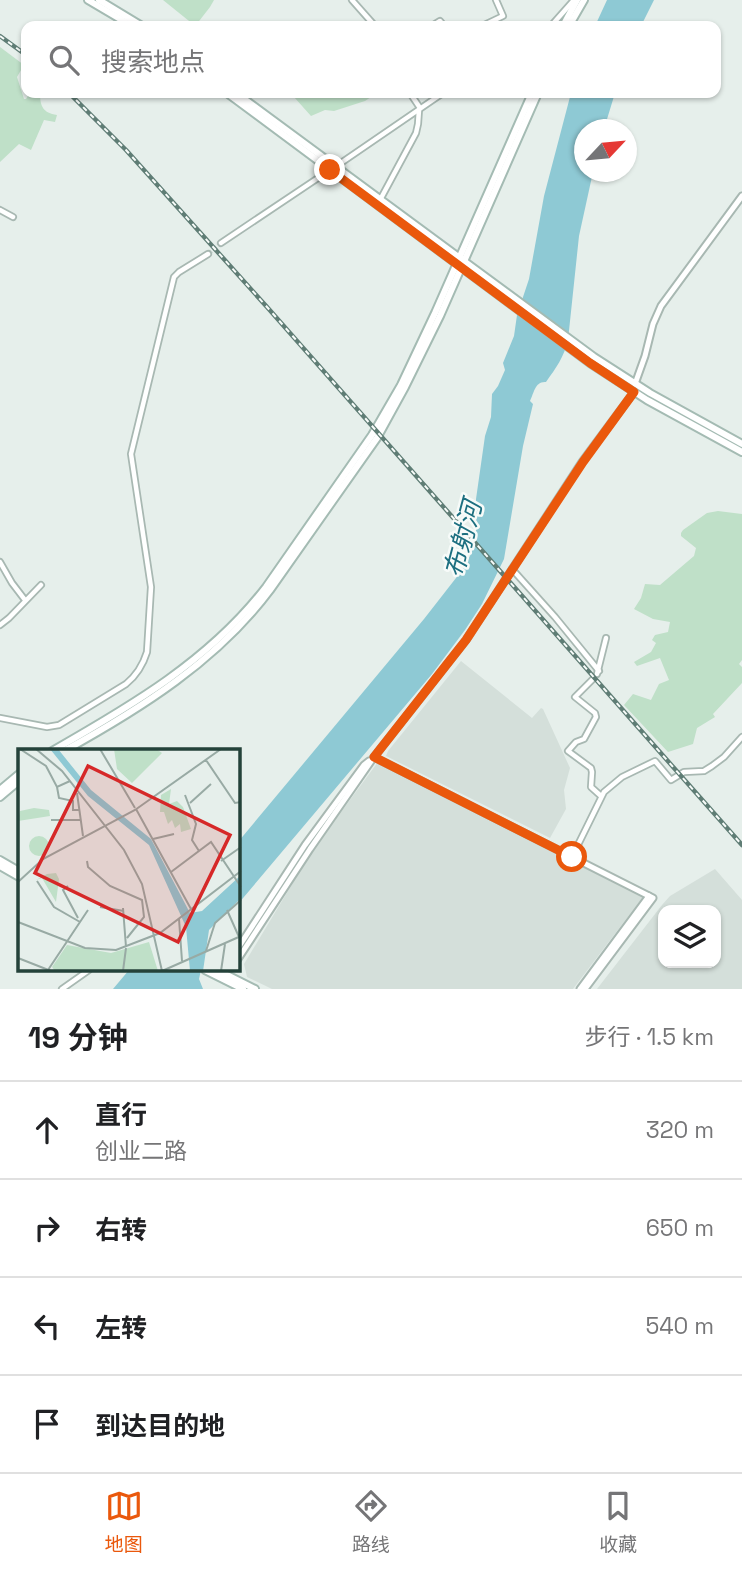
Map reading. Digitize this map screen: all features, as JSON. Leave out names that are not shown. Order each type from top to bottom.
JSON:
[{"type":"main road","points":[[88,0],[124,21]]},
{"type":"main road","points":[[99,0],[134,21]]},
{"type":"main road","points":[[566,21],[576,0]]},
{"type":"main road","points":[[572,21],[584,0]]},
{"type":"main road","points":[[234,98],[579,351],[684,422],[742,452]]},
{"type":"main road","points":[[242,98],[460,263]]},
{"type":"main road","points":[[68,749],[122,718],[183,676],[226,639],[262,601],[377,439],[419,361],[530,98]]},
{"type":"main road","points":[[56,749],[119,713],[179,671],[229,629],[258,598],[372,435],[414,359],[536,98]]},
{"type":"main road","points":[[634,388],[742,444]]},
{"type":"main road","points":[[0,790],[18,775]]},
{"type":"main road","points":[[0,797],[18,782]]},
{"type":"main road","points":[[0,860],[18,870]]},
{"type":"main road","points":[[0,866],[18,876]]},
{"type":"main road","points":[[220,973],[243,989]]},
{"type":"main road","points":[[220,973],[255,989]]},
{"type":"street","points":[[352,0],[371,21]]},
{"type":"street","points":[[492,21],[503,16],[496,0]]},
{"type":"street","points":[[556,21],[576,0]]},
{"type":"street","points":[[380,200],[416,133],[419,109],[413,98]]},
{"type":"street","points":[[221,243],[436,98]]},
{"type":"street","points":[[240,956],[374,757],[454,656],[634,388],[661,306],[742,196]]},
{"type":"street","points":[[0,210],[13,217]]},
{"type":"street","points":[[0,718],[47,727],[59,725],[126,684],[144,662],[151,587],[131,454],[174,277],[208,254]]},
{"type":"street","points":[[0,562],[26,600]]},
{"type":"street","points":[[512,569],[555,617],[598,672],[606,638]]},
{"type":"street","points":[[0,625],[41,585]]},
{"type":"street","points":[[593,680],[575,697],[595,713],[596,717],[584,739],[577,741],[568,751],[591,768],[592,787],[601,796]]},
{"type":"street","points":[[572,857],[601,796],[622,777],[655,761],[671,779],[684,772],[704,771],[724,757],[742,737]]},
{"type":"street","points":[[374,757],[651,897]]},
{"type":"street","points":[[240,945],[305,845],[364,765],[374,757]]},
{"type":"street","points":[[580,989],[651,897]]},
{"type":"street","points":[[585,989],[651,897]]},
{"type":"street","points":[[62,989],[86,972]]},
{"type":"shaded area","points":[[461,661],[532,718],[543,709],[570,768],[564,790],[566,809],[550,838],[386,756]]},
{"type":"shaded area","points":[[378,762],[643,897],[573,989],[272,989],[247,977],[244,964],[312,851]]},
{"type":"shaded area","points":[[715,869],[742,900],[742,989],[597,989],[658,910],[658,968],[721,968],[721,905],[662,905],[670,896]]},
{"type":"green space","points":[[163,0],[214,0],[199,21],[189,21]]},
{"type":"green space","points":[[0,47],[21,63],[17,77],[21,98],[41,98],[43,108],[48,113],[57,115],[55,122],[44,120],[31,150],[19,144],[0,162]]},
{"type":"green space","points":[[295,98],[370,98],[334,111],[325,110],[311,116]]},
{"type":"green space","points":[[718,511],[742,514],[742,660],[739,664],[742,667],[742,683],[713,714],[715,717],[697,728],[693,744],[668,752],[624,705],[633,694],[651,700],[659,684],[669,680],[660,658],[637,666],[634,662],[651,652],[656,643],[652,640],[655,635],[668,632],[670,622],[653,619],[634,609],[645,584],[660,585],[694,556],[696,548],[681,536],[683,530],[707,513]]},
{"type":"water","points":[[607,0],[654,0],[644,21],[597,21]]},
{"type":"water","points":[[570,98],[613,98],[607,119],[574,119],[574,182],[591,182],[579,236],[568,340],[556,367],[546,382],[537,385],[530,401],[533,404],[523,446],[504,559],[482,604],[432,674],[240,902],[240,840],[424,619],[463,569],[471,554],[476,538],[476,499],[485,436],[491,417],[492,394],[505,370],[503,363],[514,336],[517,315],[529,279],[544,196]]},
{"type":"water","points":[[127,972],[201,972],[199,979],[203,989],[113,989]]},
{"type":"tunnel","points":[[208,254],[221,243]]},
{"type":"railway","points":[[0,36],[21,51]]},
{"type":"railway","points":[[74,98],[126,150],[267,307],[742,845]]},
{"type":"route","points":[[330,170],[590,363],[634,392],[583,462],[466,640],[374,757],[572,857]]},
{"type":"water label","name":"布射河","points":[[463,539]]}]
